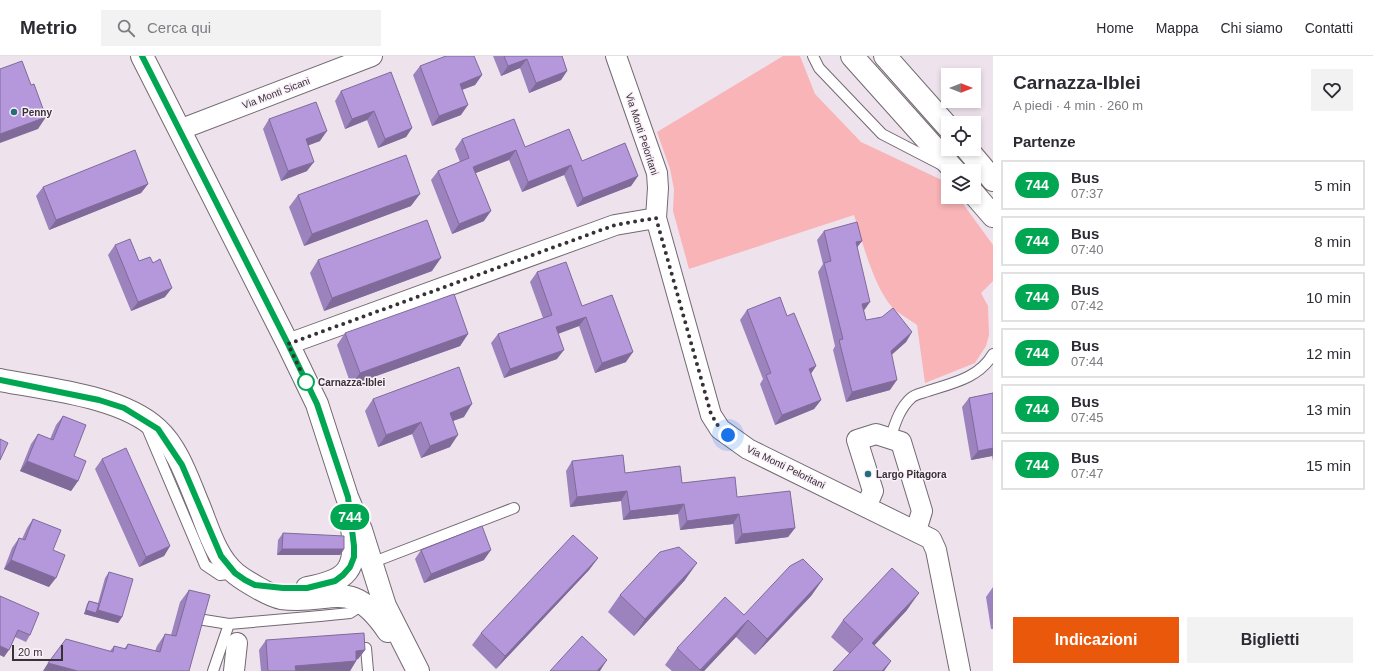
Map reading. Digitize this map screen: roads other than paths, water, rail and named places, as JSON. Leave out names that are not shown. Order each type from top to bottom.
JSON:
[{"type":"main road","points":[[142,56],[317,404],[348,497],[361,530],[385,606],[417,671]]},
{"type":"main road","points":[[852,56],[948,164]]},
{"type":"main road","points":[[888,59],[941,120]]},
{"type":"main road","points":[[975,156],[989,169]]},
{"type":"main road","points":[[981,202],[993,216]]},
{"type":"main road","points":[[0,380],[99,400],[124,408],[143,418],[158,429],[171,446],[182,465],[215,545],[225,563],[235,573],[280,598],[342,596],[352,598],[364,604],[379,617],[417,671]]},
{"type":"main road","points":[[255,585],[283,588],[307,588],[335,581],[343,575],[354,557],[348,497]]},
{"type":"street","name":"Via Monti Sicani","points":[[179,130],[372,56]]},
{"type":"street","name":"Via Monti Peloritani","points":[[616,56],[657,173],[658,188],[656,218],[711,414],[720,429],[748,449],[931,539],[936,550],[960,671]]},
{"type":"street","points":[[288,344],[615,225],[656,218]]},
{"type":"street","points":[[866,507],[873,491],[857,440],[876,434],[901,442],[922,512],[916,531]]},
{"type":"street","points":[[234,671],[237,643]]},
{"type":"lane","points":[[814,56],[819,68],[882,134],[941,164]]},
{"type":"lane","points":[[890,439],[901,409],[912,397],[964,380],[978,373],[987,364],[993,354]]},
{"type":"lane","points":[[371,563],[514,508]]},
{"type":"lane","points":[[198,619],[229,624],[350,613],[364,604]]},
{"type":"lane","points":[[237,643],[240,623]]},
{"type":"lane","points":[[213,671],[229,624]]},
{"type":"lane","points":[[366,648],[368,671]]},
{"type":"place","name":"Penny","points":[[14,112]]},
{"type":"place","name":"Carnazza-Iblei","points":[[306,382]]},
{"type":"place","name":"Largo Pitagora","points":[[868,474]]}]
